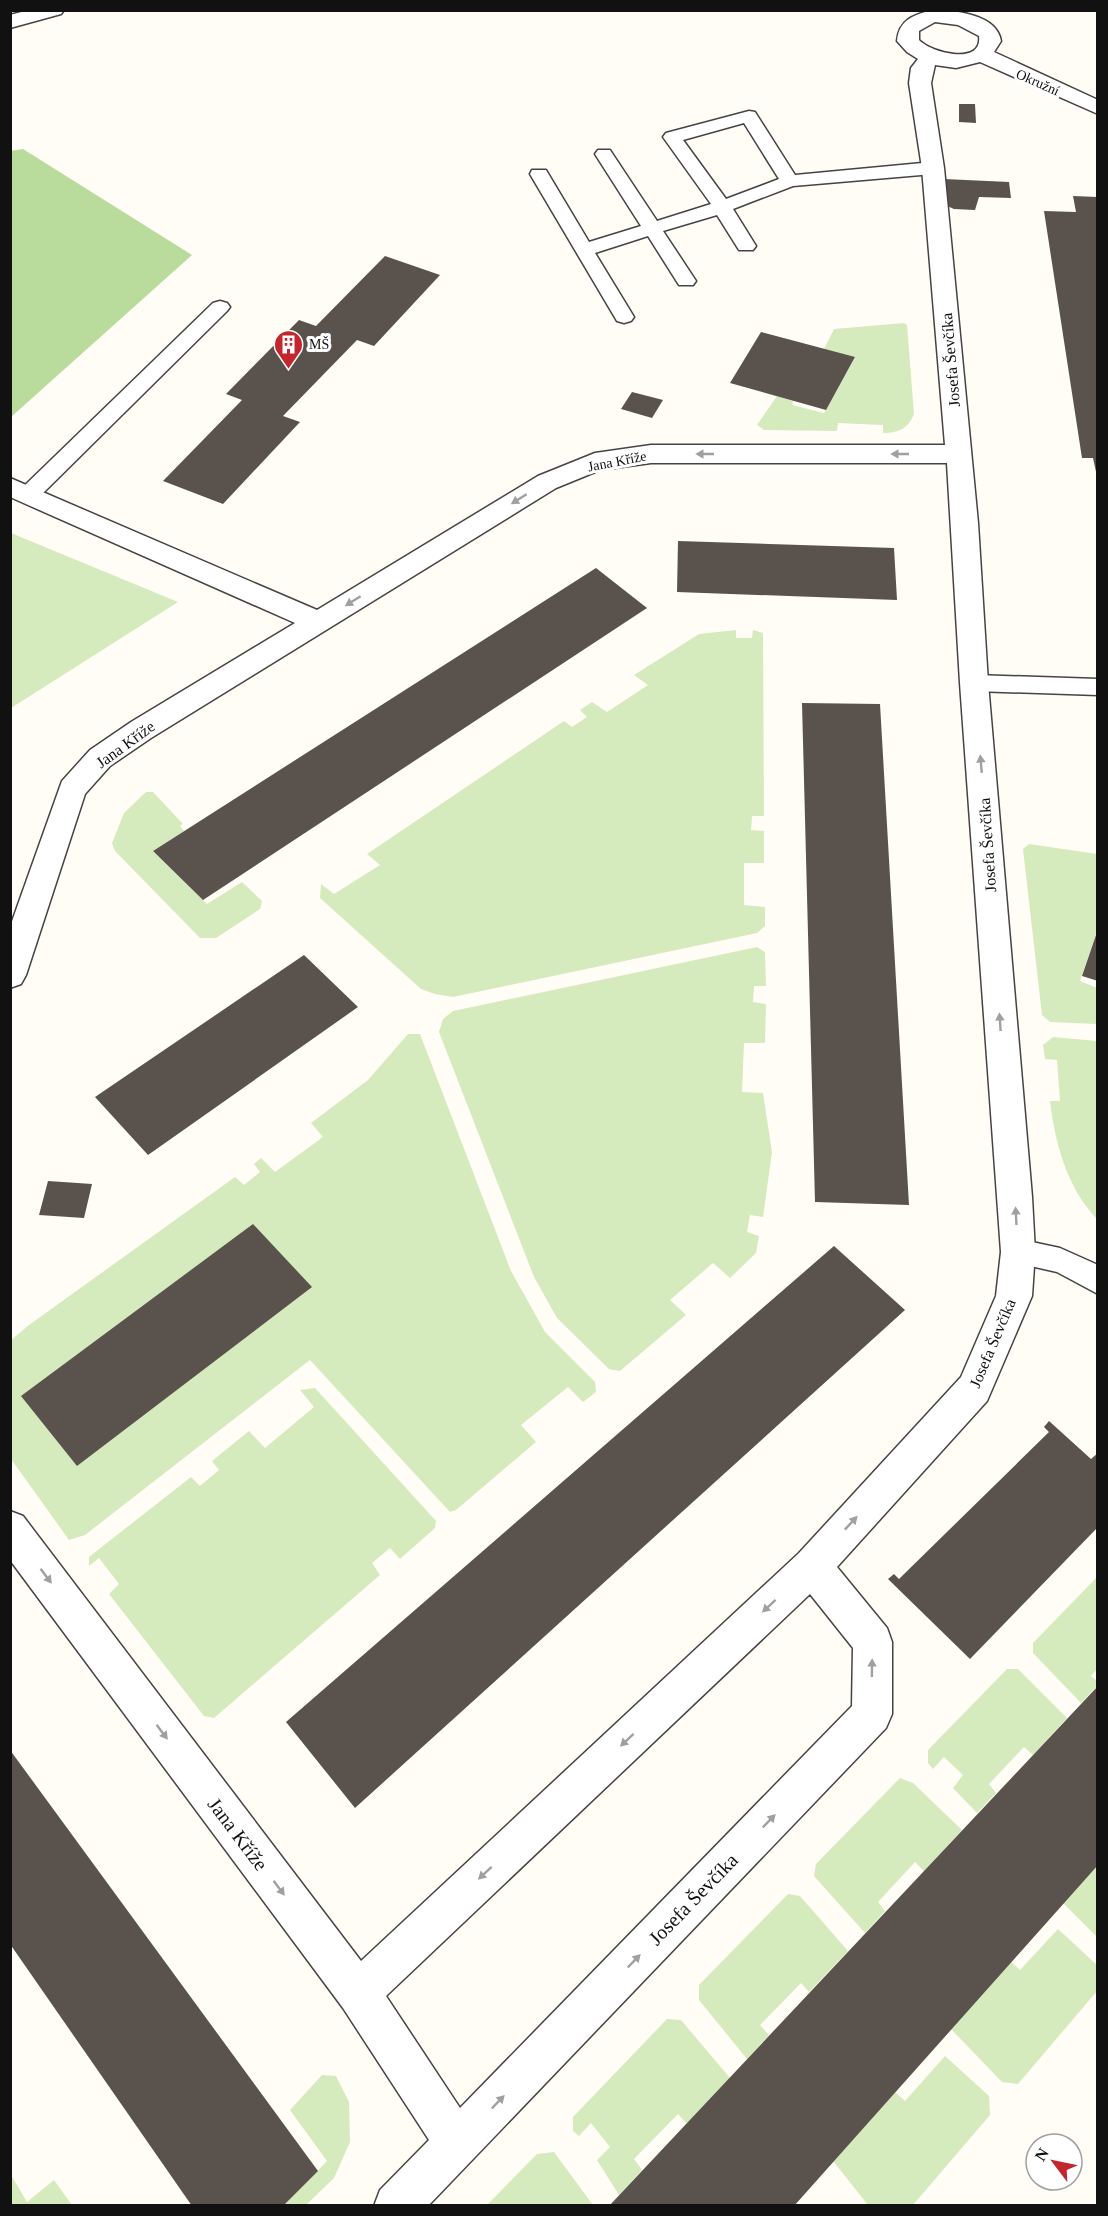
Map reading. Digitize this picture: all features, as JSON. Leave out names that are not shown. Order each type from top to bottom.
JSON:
[{"type":"street","points":[[10,22],[54,10]]},
{"type":"street","points":[[949,16],[977,24],[988,34],[989,42],[987,49],[980,54],[956,60],[930,57],[912,47],[908,41],[905,19],[949,16]]},
{"type":"street","name":"Okružní","points":[[980,54],[1098,108]]},
{"type":"street","name":"Josefa Ševčíka","points":[[358,1993],[812,1566],[974,1389],[1014,1296],[1018,1252],[974,682],[965,523],[933,168],[920,83],[922,68],[930,57]]},
{"type":"street","name":"Jana Kříže","points":[[10,975],[72,789],[100,758],[547,482],[595,462],[651,454],[958,454]]},
{"type":"street","points":[[19,491],[319,622]]},
{"type":"street","name":"Jana Kříže","points":[[10,1530],[358,1993],[458,2144]]},
{"type":"street","name":"Josefa Ševčíka","points":[[396,2205],[458,2144],[872,1714],[873,1642],[812,1566]]},
{"type":"lane","points":[[746,246],[722,207],[672,137],[749,116],[790,181]]},
{"type":"lane","points":[[604,154],[686,281]]},
{"type":"lane","points":[[584,250],[722,207],[790,181],[933,168]]},
{"type":"lane","points":[[539,174],[624,317]]},
{"type":"lane","points":[[19,491],[220,307]]},
{"type":"lane","points":[[974,682],[1098,687]]},
{"type":"lane","points":[[1018,1252],[1056,1258],[1073,1265],[1098,1281]]},
{"type":"green space","points":[[23,149],[192,255],[11,417],[10,151]]},
{"type":"green space","points":[[904,323],[907,325],[914,414],[906,427],[898,431],[883,433],[883,425],[838,423],[837,431],[764,430],[757,425],[777,396],[793,401],[792,405],[824,413],[855,358],[824,349],[834,329]]},
{"type":"green space","points":[[11,533],[178,602],[11,708]]},
{"type":"green space","points":[[736,630],[736,638],[752,638],[753,630],[763,633],[764,816],[752,816],[751,830],[764,831],[764,863],[744,863],[744,905],[765,907],[765,926],[757,933],[453,997],[421,989],[320,898],[321,884],[334,894],[380,865],[367,854],[564,721],[572,727],[587,717],[580,710],[592,702],[607,712],[648,685],[634,675],[699,634]]},
{"type":"green space","points":[[146,792],[153,792],[183,824],[180,826],[184,831],[153,851],[207,904],[242,882],[262,901],[260,909],[216,938],[200,938],[115,851],[112,843],[124,813]]},
{"type":"green space","points":[[1029,844],[1097,854],[1097,931],[1080,981],[1097,988],[1097,1024],[1050,1022],[1042,1015],[1023,849]]},
{"type":"green space","points":[[757,947],[765,952],[766,986],[754,986],[753,1002],[766,1004],[765,1043],[744,1043],[742,1092],[763,1093],[772,1152],[763,1217],[750,1215],[747,1232],[759,1236],[756,1253],[730,1278],[713,1263],[670,1300],[686,1315],[620,1371],[609,1369],[557,1318],[534,1277],[439,1032],[443,1019],[453,1011]]},
{"type":"green space","points":[[408,1034],[420,1034],[511,1271],[545,1332],[595,1382],[596,1392],[583,1402],[568,1387],[521,1425],[536,1442],[456,1510],[450,1512],[310,1360],[85,1535],[69,1540],[11,1459],[10,1341],[235,1177],[244,1185],[260,1172],[254,1164],[261,1158],[275,1172],[323,1137],[311,1123],[368,1080]]},
{"type":"green space","points":[[1053,1037],[1097,1041],[1097,1219],[1070,1179],[1055,1133],[1050,1101],[1060,1101],[1057,1060],[1045,1059],[1043,1045]]},
{"type":"green space","points":[[315,1388],[436,1521],[435,1528],[400,1559],[390,1548],[372,1563],[380,1575],[214,1718],[204,1716],[109,1594],[119,1584],[99,1558],[89,1566],[89,1557],[191,1477],[200,1486],[219,1470],[212,1461],[249,1431],[265,1448],[314,1407],[300,1390]]},
{"type":"green space","points":[[1097,1577],[1097,1669],[1091,1676],[1097,1681],[1097,1686],[1081,1703],[1033,1653],[1033,1643]]},
{"type":"green space","points":[[1007,1669],[1018,1669],[1067,1718],[1033,1755],[1024,1747],[989,1784],[996,1793],[977,1813],[953,1788],[963,1775],[944,1757],[933,1769],[928,1763],[928,1750]]},
{"type":"green space","points":[[900,1778],[913,1783],[962,1830],[924,1871],[915,1862],[878,1902],[885,1911],[865,1933],[814,1876],[816,1864]]},
{"type":"green space","points":[[1097,1865],[1097,1937],[1063,1903]]},
{"type":"green space","points":[[788,1894],[800,1896],[848,1951],[809,1992],[801,1983],[760,2025],[769,2035],[747,2059],[699,2000],[699,1985]]},
{"type":"green space","points":[[1058,1929],[1097,1965],[1097,1991],[1018,2084],[1002,2082],[951,2029],[1011,1962],[1020,1970]]},
{"type":"green space","points":[[667,2019],[681,2020],[730,2078],[687,2124],[678,2114],[634,2159],[642,2170],[619,2195],[597,2160],[610,2147],[591,2123],[579,2136],[573,2131],[573,2117]]},
{"type":"green space","points":[[945,2056],[989,2096],[990,2115],[913,2205],[868,2205],[833,2161],[895,2092],[905,2101]]},
{"type":"green space","points":[[322,2075],[336,2076],[349,2102],[350,2142],[334,2178],[306,2205],[283,2206],[327,2161],[290,2110]]},
{"type":"green space","points":[[554,2152],[593,2205],[487,2205],[537,2154]]},
{"type":"green space","points":[[11,2175],[27,2202],[54,2180],[72,2205],[11,2205]]},
{"type":"building","points":[[959,104],[975,104],[976,123],[959,122]]},
{"type":"building","points":[[944,179],[1009,182],[1011,198],[979,197],[975,210],[954,209],[947,206]]},
{"type":"building","points":[[1073,196],[1098,197],[1098,481],[1093,458],[1082,458],[1044,211],[1076,212]]},
{"type":"building","name":"MŠ","points":[[385,256],[440,275],[374,346],[357,340],[283,416],[300,422],[223,504],[163,481],[242,400],[226,394],[299,320],[316,326]]},
{"type":"building","points":[[761,332],[855,357],[826,410],[730,383]]},
{"type":"building","points":[[632,392],[663,400],[652,418],[621,409]]},
{"type":"building","points":[[678,541],[894,548],[897,600],[677,592]]},
{"type":"building","points":[[596,568],[647,608],[203,900],[153,851]]},
{"type":"building","points":[[802,703],[880,704],[909,1205],[815,1202]]},
{"type":"building","points":[[1098,932],[1098,981],[1082,976]]},
{"type":"building","points":[[304,955],[358,1007],[148,1155],[95,1097]]},
{"type":"building","points":[[48,1181],[92,1184],[84,1218],[39,1215]]},
{"type":"building","points":[[253,1224],[312,1287],[77,1466],[21,1396]]},
{"type":"building","points":[[834,1246],[905,1310],[355,1808],[286,1722]]},
{"type":"building","points":[[1049,1421],[1091,1459],[1098,1453],[1098,1527],[970,1659],[888,1579],[894,1574],[899,1579],[1049,1432],[1044,1427]]},
{"type":"building","points":[[1098,1686],[1098,1865],[794,2206],[609,2206]]},
{"type":"building","points":[[10,1750],[318,2171],[283,2206],[192,2206],[10,1944]]},
{"type":"place","name":"MŠ","points":[[288,370]]}]
